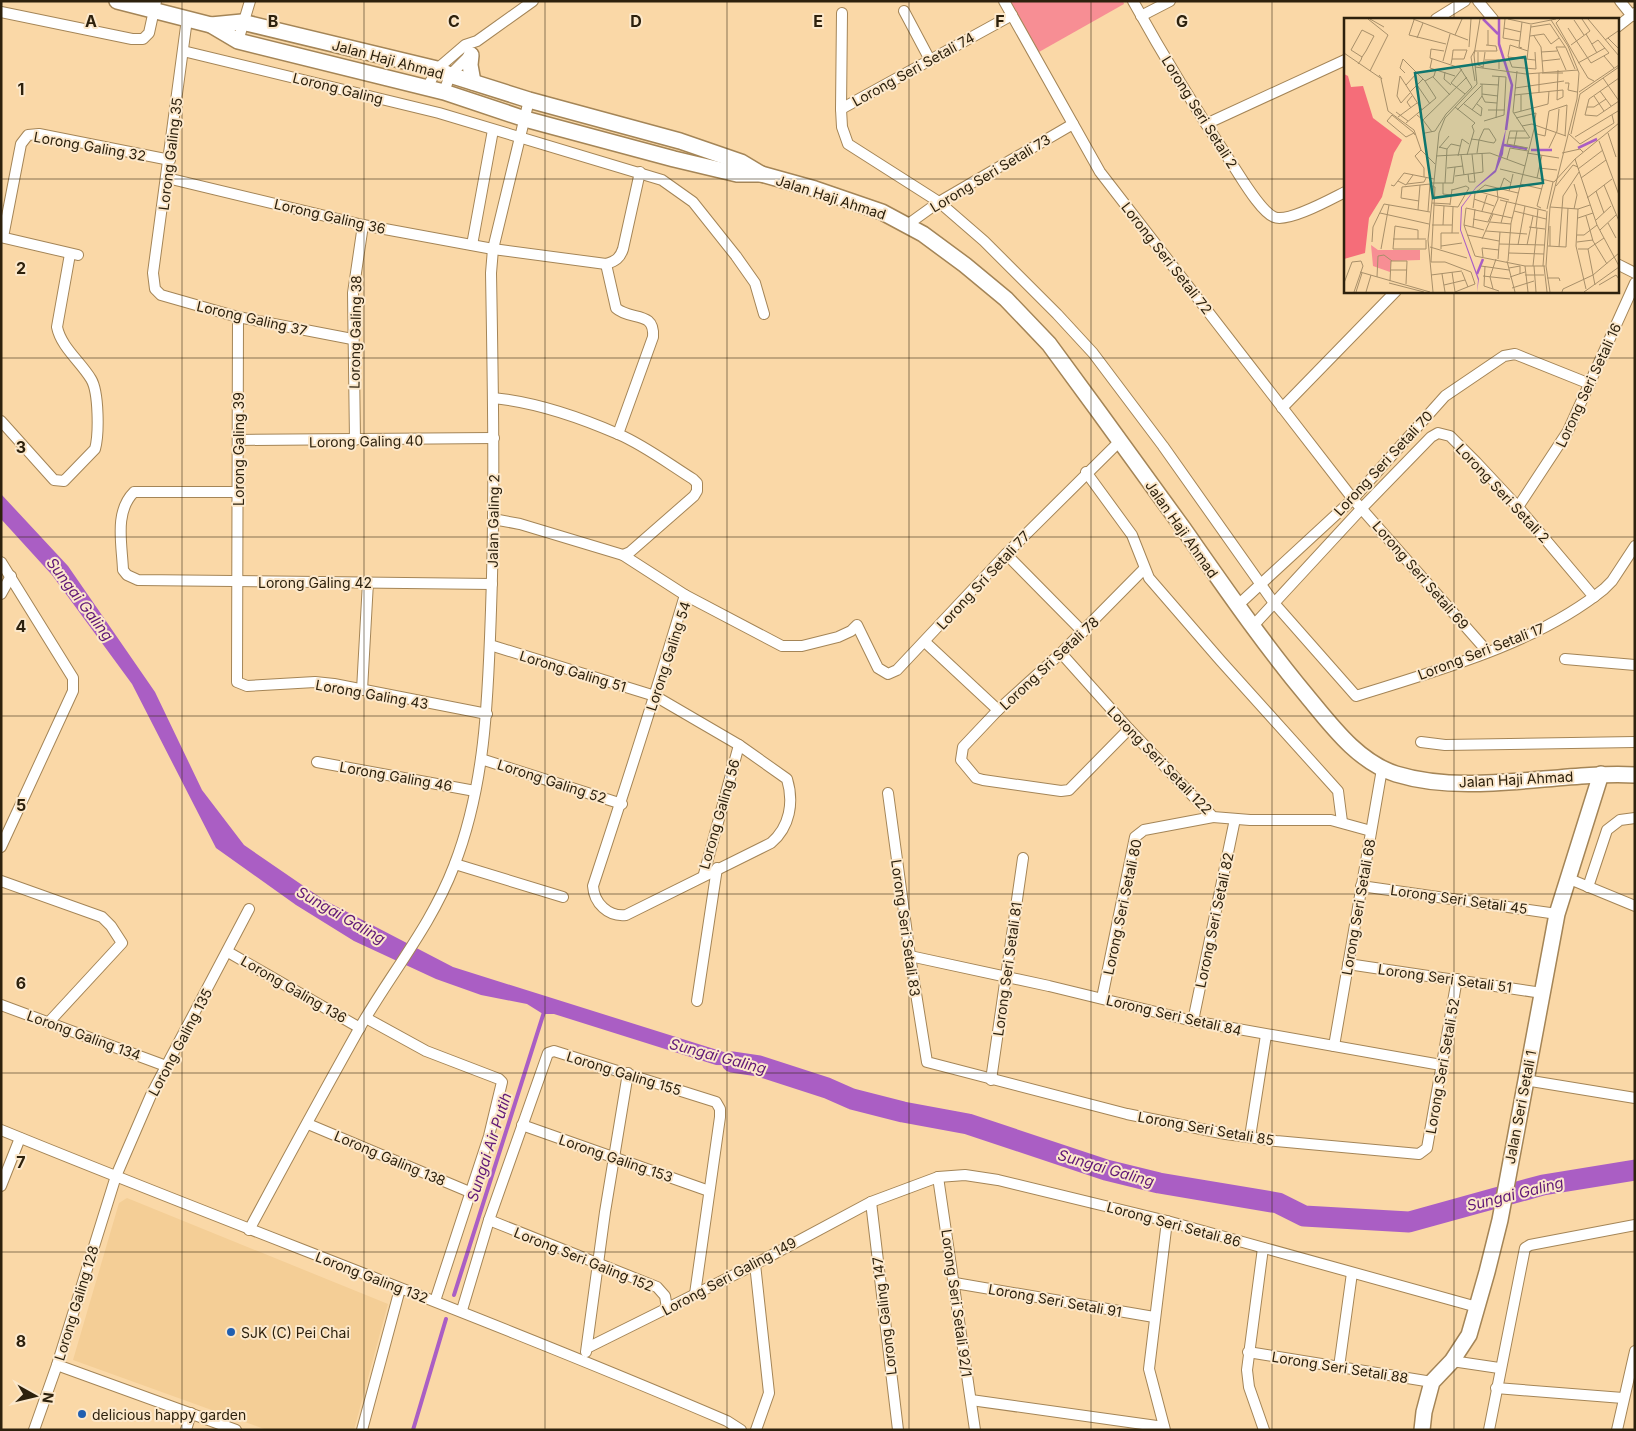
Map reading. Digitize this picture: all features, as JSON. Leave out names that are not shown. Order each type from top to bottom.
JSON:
[{"type":"street","name":"Jalan Haji Ahmad","points":[[117,1],[155,5],[188,19],[211,25],[238,41],[444,92],[525,119],[674,160],[737,174],[761,174]]},
{"type":"street","points":[[238,41],[242,22],[250,1]]},
{"type":"street","points":[[427,88],[465,45],[477,41],[533,1]]},
{"type":"street","name":"Lorong Seri Setali 72","points":[[1004,1],[1100,172],[1354,499]]},
{"type":"street","name":"Lorong Seri Setali 2","points":[[1133,1],[1206,124],[1250,192],[1275,218],[1288,218],[1344,192]]},
{"type":"street","points":[[1141,16],[1170,1]]},
{"type":"street","points":[[1438,18],[1465,1]]},
{"type":"street","points":[[1478,1],[1492,18]]},
{"type":"street","points":[[1618,26],[1633,15],[1620,1]]},
{"type":"street","points":[[1,12],[132,39],[143,39],[149,33],[155,5]]},
{"type":"street","points":[[904,11],[930,60]]},
{"type":"street","points":[[842,13],[841,109],[842,128],[848,144],[939,202],[1004,261],[1093,353],[1163,446],[1274,603]]},
{"type":"street","name":"Lorong Seri Setali 74","points":[[841,109],[1012,15]]},
{"type":"street","name":"Lorong Galing 35","points":[[155,288],[153,273],[188,19]]},
{"type":"street","name":"Jalan Haji Ahmad","points":[[211,25],[242,22],[443,72],[529,100],[680,141],[741,162],[761,174],[840,197],[882,212],[907,225],[965,265],[1006,298],[1049,344],[1252,627],[1331,725],[1352,746],[1382,768],[1422,781],[1470,784],[1601,774],[1635,775]]},
{"type":"street","points":[[473,82],[470,65],[471,55],[477,41]]},
{"type":"street","name":"Lorong Galing","points":[[183,51],[439,113],[662,180],[693,202],[748,270],[755,283],[764,314]]},
{"type":"street","points":[[443,72],[471,55]]},
{"type":"street","points":[[1206,124],[1344,60]]},
{"type":"street","points":[[443,72],[444,92]]},
{"type":"street","name":"Jalan Galing 2","points":[[249,1230],[360,1028],[392,975],[421,934],[437,905],[455,864],[475,791],[487,714],[492,584],[494,438],[491,273],[494,249],[529,100]]},
{"type":"street","name":"Lorong Seri Setali 73","points":[[907,225],[939,202],[1073,124]]},
{"type":"street","points":[[472,244],[493,130]]},
{"type":"street","name":"Lorong Galing 32","points":[[2,237],[21,144],[28,135],[39,134],[170,160]]},
{"type":"street","points":[[618,434],[653,337],[654,328],[646,319],[620,312],[616,308],[606,264],[614,262],[620,256],[623,248],[640,172]]},
{"type":"street","name":"Lorong Galing 36","points":[[167,178],[363,225],[494,249],[606,264]]},
{"type":"street","name":"Lorong Galing 38","points":[[355,440],[352,338],[353,286],[363,225]]},
{"type":"street","points":[[1,421],[54,480],[64,481],[96,446],[94,385],[61,338],[57,327],[74,255],[2,237]]},
{"type":"street","points":[[1618,264],[1635,273]]},
{"type":"street","name":"Lorong Seri Setali 16","points":[[1518,507],[1566,436],[1635,283]]},
{"type":"street","name":"Lorong Galing 37","points":[[155,288],[161,295],[238,317],[352,338]]},
{"type":"street","points":[[1282,408],[1395,292]]},
{"type":"street","name":"Lorong Galing 39","points":[[237,581],[238,317]]},
{"type":"street","name":"Lorong Seri Setali 70","points":[[1237,606],[1354,499],[1445,396],[1504,356],[1516,354],[1590,384]]},
{"type":"street","points":[[493,398],[514,400],[618,434],[694,478],[698,487],[694,496],[630,552],[623,555]]},
{"type":"street","name":"Lorong Seri Setali 2","points":[[1362,508],[1431,437],[1438,433],[1450,436],[1518,507],[1594,597]]},
{"type":"street","name":"Lorong Galing 40","points":[[238,440],[494,438]]},
{"type":"street","name":"Lorong Sri Setali 77","points":[[857,624],[878,668],[888,674],[897,670],[1006,554],[1086,472],[1120,441]]},
{"type":"street","points":[[1086,472],[1132,535],[1149,578],[1338,791],[1342,822]]},
{"type":"street","name":"Lorong Galing 42","points":[[238,492],[134,492],[127,500],[122,514],[123,570],[127,575],[138,580],[492,584]]},
{"type":"street","name":"Lorong Seri Setali 69","points":[[1354,499],[1487,651]]},
{"type":"street","points":[[1252,627],[1362,508]]},
{"type":"street","points":[[493,519],[520,524],[623,555],[685,595]]},
{"type":"street","name":"Lorong Seri Setali 17","points":[[1274,603],[1356,696],[1487,651],[1545,627],[1594,597],[1612,581],[1635,546]]},
{"type":"street","points":[[1006,554],[1083,632]]},
{"type":"street","points":[[1,562],[54,645],[73,678],[74,684],[73,691],[3,841]]},
{"type":"street","name":"Lorong Sri Setali 78","points":[[1129,729],[1069,790],[1061,791],[983,780],[976,778],[961,760],[963,747],[998,710],[1083,632],[1144,569]]},
{"type":"street","points":[[1,594],[11,576]]},
{"type":"street","name":"Lorong Galing 43","points":[[237,581],[236,679],[239,684],[315,682],[487,714]]},
{"type":"street","points":[[362,690],[368,582]]},
{"type":"street","name":"Lorong Galing 54","points":[[594,893],[593,886],[622,804],[685,595],[782,646],[802,646],[830,640],[846,634],[857,624]]},
{"type":"street","points":[[925,642],[998,710]]},
{"type":"street","name":"Lorong Galing 51","points":[[490,645],[655,696],[739,744],[787,779]]},
{"type":"street","name":"Lorong Seri Setali 122","points":[[1061,653],[1129,729],[1213,817],[1342,822],[1371,831]]},
{"type":"street","points":[[1565,660],[1635,665]]},
{"type":"street","points":[[1421,742],[1445,745],[1635,742]]},
{"type":"street","name":"Lorong Galing 56","points":[[594,893],[602,907],[614,914],[626,915],[704,874],[739,744]]},
{"type":"street","name":"Lorong Galing 52","points":[[481,759],[622,804]]},
{"type":"street","name":"Lorong Galing 46","points":[[317,762],[475,791]]},
{"type":"street","name":"Lorong Seri Setali 68","points":[[1334,1046],[1382,768]]},
{"type":"street","name":"Jalan Seri Setali 1","points":[[1422,1430],[1424,1412],[1432,1382],[1452,1361],[1469,1336],[1477,1307],[1500,1220],[1511,1152],[1557,914],[1601,774]]},
{"type":"street","name":"Lorong Galing 56","points":[[697,1001],[717,868],[771,842],[779,836],[789,814],[791,800],[787,779]]},
{"type":"street","name":"Lorong Seri Setali 83","points":[[888,793],[910,956],[927,1062]]},
{"type":"street","name":"Lorong Seri Setali 80","points":[[1102,998],[1135,837],[1144,830],[1213,817]]},
{"type":"street","points":[[1588,887],[1607,830],[1620,820],[1635,818]]},
{"type":"street","name":"Lorong Seri Setali 82","points":[[1193,1021],[1235,819]]},
{"type":"street","name":"Lorong Seri Setali 81","points":[[991,1080],[1023,858]]},
{"type":"street","points":[[455,864],[563,897]]},
{"type":"street","points":[[704,874],[717,868]]},
{"type":"street","points":[[1567,878],[1635,906]]},
{"type":"street","points":[[1,881],[102,917],[111,926],[122,943],[50,1021]]},
{"type":"street","name":"Lorong Seri Setali 45","points":[[1361,886],[1557,914]]},
{"type":"street","name":"Lorong Galing 135","points":[[116,1176],[138,1122],[249,909]]},
{"type":"street","name":"Lorong Galing 136","points":[[228,952],[360,1028]]},
{"type":"street","name":"Lorong Seri Setali 84","points":[[910,956],[1102,998],[1193,1021],[1441,1065]]},
{"type":"street","name":"Lorong Seri Setali 51","points":[[1348,964],[1542,992]]},
{"type":"street","name":"Lorong Seri Setali 52","points":[[1424,1152],[1427,1148],[1457,979]]},
{"type":"street","name":"Lorong Galing 134","points":[[1,1005],[50,1021],[166,1066]]},
{"type":"street","points":[[366,1018],[426,1051],[499,1079],[502,1082],[490,1136],[435,1301]]},
{"type":"street","points":[[1250,1138],[1266,1035]]},
{"type":"street","name":"Lorong Galing 155","points":[[462,1310],[489,1220],[546,1057],[551,1051],[628,1073],[716,1102],[720,1109],[720,1117],[695,1294]]},
{"type":"street","name":"Lorong Seri Setali 85","points":[[927,1062],[1127,1114],[1250,1138],[1419,1154],[1424,1152]]},
{"type":"street","points":[[585,1360],[614,1156],[628,1073]]},
{"type":"street","points":[[1525,1080],[1635,1098]]},
{"type":"street","name":"Lorong Galing 138","points":[[308,1124],[472,1193]]},
{"type":"street","name":"Lorong Galing 153","points":[[522,1125],[709,1191]]},
{"type":"street","name":"Lorong Galing 132","points":[[1,1130],[400,1289],[462,1310],[727,1421],[741,1430]]},
{"type":"street","points":[[1,1186],[20,1138]]},
{"type":"street","name":"Lorong Galing 128","points":[[34,1430],[57,1365],[116,1176]]},
{"type":"street","name":"Lorong Seri Setali 86","points":[[871,1202],[938,1177],[977,1176],[1167,1221],[1477,1307]]},
{"type":"street","name":"Lorong Seri Setali 92/1","points":[[938,1177],[975,1430]]},
{"type":"street","name":"Lorong Seri Galing 149","points":[[586,1348],[755,1264],[871,1202]]},
{"type":"street","name":"Lorong Galing 147","points":[[871,1202],[898,1430]]},
{"type":"street","name":"Lorong Seri Galing 152","points":[[489,1220],[657,1287],[665,1296],[667,1308]]},
{"type":"street","points":[[971,1400],[1165,1429],[1149,1369],[1167,1221]]},
{"type":"street","points":[[1488,1430],[1499,1368],[1525,1248],[1530,1245],[1635,1225]]},
{"type":"street","points":[[1263,1248],[1248,1352],[1249,1387],[1264,1430]]},
{"type":"street","points":[[755,1264],[769,1386],[768,1401],[756,1430]]},
{"type":"street","points":[[1339,1367],[1352,1273]]},
{"type":"street","name":"Lorong Seri Setali 91","points":[[955,1283],[1154,1317]]},
{"type":"street","points":[[362,1430],[400,1289]]},
{"type":"street","points":[[1617,1430],[1635,1351]]},
{"type":"street","name":"Lorong Seri Setali 88","points":[[1248,1352],[1432,1382]]},
{"type":"street","points":[[1452,1361],[1499,1368]]},
{"type":"street","points":[[57,1365],[236,1430]]},
{"type":"street","points":[[1496,1388],[1623,1398]]},
{"type":"street","points":[[186,1430],[191,1413]]},
{"type":"shaded area","points":[[1010,1],[1123,1],[1124,4],[1039,52]]},
{"type":"shaded area","name":"SJK (C) Pei Chai","points":[[127,1198],[388,1304],[354,1430],[267,1430],[73,1360],[119,1203]]},
{"type":"water","points":[[1,494],[68,566],[155,692],[202,790],[244,845],[324,900],[453,967],[727,1053],[759,1066],[716,1065],[554,1014],[543,1014],[527,1004],[481,995],[436,979],[354,941],[296,905],[216,848],[132,684],[52,575],[1,519]]},
{"type":"waterway","name":"Sungai Air Putih","points":[[454,1295],[545,1009]]},
{"type":"waterway","name":"Sungai Galing","points":[[732,1062],[759,1066],[827,1088],[852,1099],[903,1112],[968,1124],[1106,1170],[1159,1183],[1278,1203],[1304,1216],[1409,1222],[1543,1185],[1635,1170]]},
{"type":"waterway","name":"Sungai Air Putih","points":[[413,1430],[446,1319]]},
{"type":"place","name":"SJK (C) Pei Chai","points":[[231,1332]]},
{"type":"place","name":"delicious happy garden","points":[[82,1414]]}]
